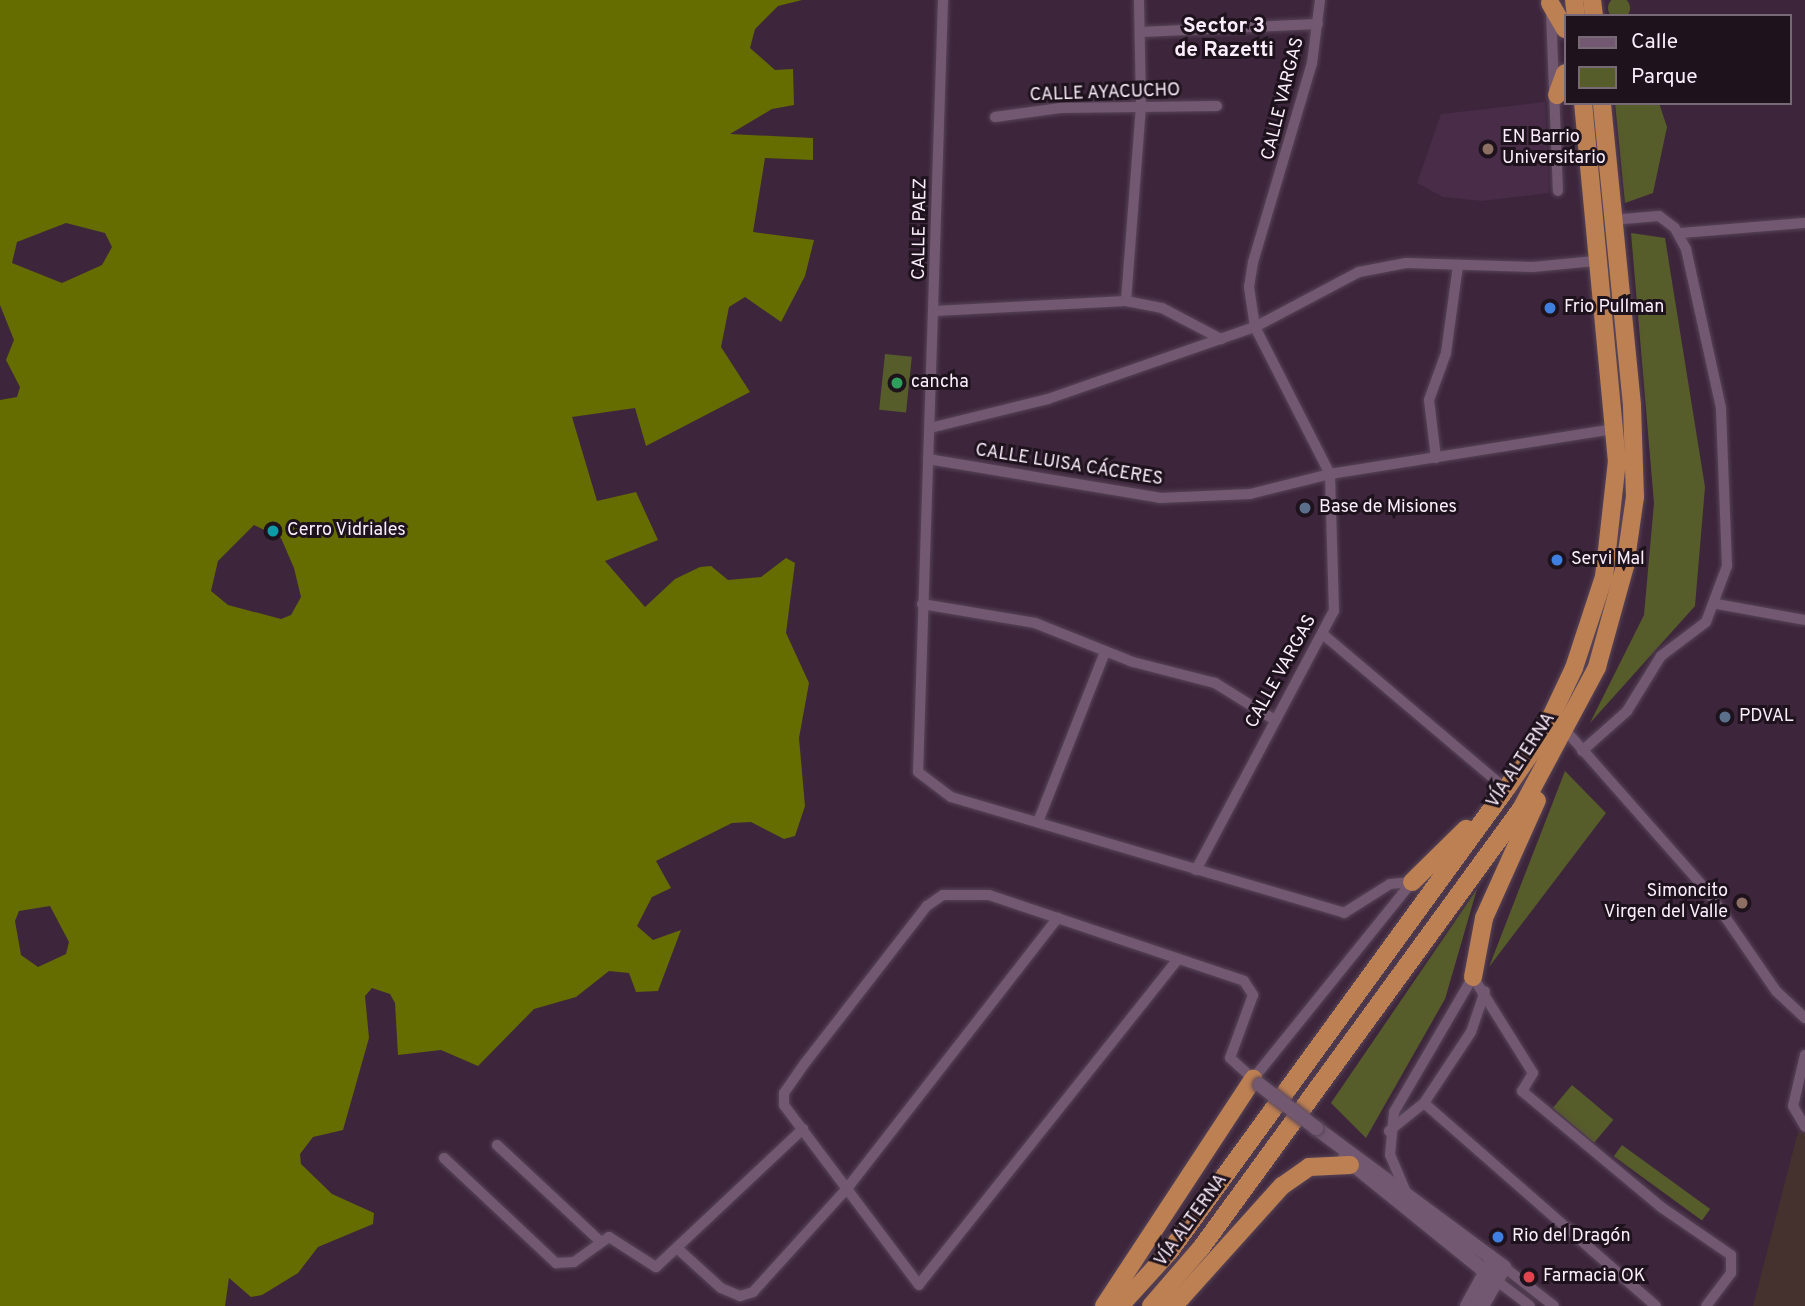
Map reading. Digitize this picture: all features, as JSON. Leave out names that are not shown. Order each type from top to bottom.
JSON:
[{"type":"highway","points":[[1550,2],[1563,25]]},
{"type":"highway","points":[[1557,95],[1563,78]]},
{"type":"highway","name":"VÍA ALTERNA","points":[[1120,1306],[1170,1251],[1506,789],[1556,711],[1597,603],[1613,530],[1614,429],[1595,261],[1583,105]]},
{"type":"highway","name":"VÍA ALTERNA","points":[[1151,1306],[1201,1248],[1521,809],[1564,738],[1606,639],[1635,497],[1632,405],[1611,220],[1602,105]]},
{"type":"highway","points":[[1474,977],[1484,918],[1564,738]]},
{"type":"highway","points":[[1412,882],[1506,789]]},
{"type":"highway","points":[[1104,1306],[1257,1082]]},
{"type":"highway","points":[[1166,1306],[1181,1298],[1282,1186],[1309,1167],[1350,1165]]},
{"type":"main road","points":[[1257,1082],[1499,1263],[1466,1306]]},
{"type":"main road","points":[[1329,1138],[1350,1165],[1491,1276]]},
{"type":"main road","points":[[1482,1306],[1491,1276]]},
{"type":"street","name":"CALLE PAEZ","points":[[943,0],[918,772],[951,797],[1038,822]]},
{"type":"street","points":[[1126,301],[1141,106],[1139,0]]},
{"type":"street","name":"CALLE VARGAS","points":[[1196,870],[1275,720],[1325,636],[1334,611],[1330,474],[1255,327],[1249,287],[1253,262],[1318,24],[1320,0]]},
{"type":"street","points":[[1550,2],[1557,95],[1558,191]]},
{"type":"street","points":[[1140,32],[1318,24]]},
{"type":"street","name":"CALLE AYACUCHO","points":[[995,117],[1141,106],[1217,106]]},
{"type":"street","points":[[1582,751],[1620,719],[1656,662],[1697,632],[1717,604],[1727,566],[1721,408],[1680,233],[1659,216],[1611,220]]},
{"type":"street","points":[[1680,233],[1805,223]]},
{"type":"street","points":[[930,428],[1048,399],[1221,340],[1255,327],[1359,272],[1458,265],[1595,261]]},
{"type":"street","points":[[1436,458],[1429,400],[1446,353],[1458,265]]},
{"type":"street","points":[[935,311],[1126,301],[1162,308],[1221,340]]},
{"type":"street","name":"CALLE LUISA CÁCERES","points":[[928,459],[1160,498],[1250,495],[1330,474],[1614,429]]},
{"type":"street","points":[[922,604],[1018,617],[1105,652],[1215,683],[1275,720]]},
{"type":"street","points":[[1717,604],[1805,620]]},
{"type":"street","points":[[1325,636],[1506,789]]},
{"type":"street","points":[[1105,652],[1038,822],[1344,913],[1390,884],[1412,882]]},
{"type":"street","points":[[1564,738],[1582,751],[1708,892],[1776,991],[1805,1018]]},
{"type":"street","points":[[1178,959],[919,1285],[849,1186],[784,1105],[784,1093],[932,902],[950,894],[989,895],[1244,981],[1252,990],[1230,1053],[1257,1082],[1412,882]]},
{"type":"street","points":[[678,1249],[721,1287],[750,1294],[849,1186],[1058,918]]},
{"type":"street","points":[[1405,1191],[1393,1172],[1389,1132],[1404,1092],[1474,977],[1533,1073],[1522,1091],[1661,1207],[1731,1255],[1731,1273],[1706,1306]]},
{"type":"street","points":[[1389,1132],[1424,1103],[1471,1032],[1485,991]]},
{"type":"street","points":[[1805,1055],[1793,1106],[1805,1127]]},
{"type":"street","points":[[1424,1103],[1656,1306]]},
{"type":"street","points":[[444,1158],[556,1263],[574,1262],[599,1240],[614,1238],[656,1267],[803,1129]]},
{"type":"street","points":[[497,1144],[599,1240]]},
{"type":"street","points":[[1499,1263],[1554,1306]]},
{"type":"street","points":[[1491,1276],[1530,1306]]},
{"type":"shaded area","points":[[0,0],[802,0],[778,6],[755,29],[750,48],[775,70],[793,69],[794,105],[772,109],[730,134],[813,138],[813,160],[765,158],[753,232],[814,240],[805,276],[781,322],[745,297],[729,307],[721,347],[750,392],[646,446],[635,408],[572,417],[597,501],[636,492],[658,540],[605,561],[645,607],[675,579],[700,567],[711,566],[728,580],[761,577],[786,558],[795,563],[786,633],[809,683],[799,738],[805,806],[795,836],[784,839],[751,822],[732,823],[656,861],[671,888],[652,897],[637,926],[653,940],[681,930],[658,991],[636,992],[629,973],[609,971],[576,997],[534,1009],[478,1066],[441,1050],[398,1055],[395,1003],[390,994],[372,988],[365,996],[369,1038],[343,1130],[313,1137],[300,1154],[301,1164],[332,1194],[374,1213],[373,1224],[318,1247],[298,1273],[262,1295],[251,1297],[229,1278],[225,1306],[0,1306],[0,400],[17,397],[20,387],[6,360],[14,340],[0,305]],"holes":[[[66,223],[105,233],[112,247],[102,265],[62,283],[12,263],[17,242]],[[254,525],[281,538],[294,568],[301,597],[291,615],[281,619],[228,605],[211,591],[218,561]],[[50,906],[69,942],[66,954],[38,967],[21,955],[15,921],[19,911]]]},
{"type":"shaded area","name":"EN Barrio Universitario","points":[[1545,102],[1549,193],[1482,201],[1443,197],[1417,183],[1441,114]]},
{"type":"shaded area","points":[[1798,1132],[1805,1134],[1805,1306],[1753,1306]]},
{"type":"green space","points":[[1612,-1],[1626,-1],[1630,4],[1628,14],[1608,12],[1608,4]]},
{"type":"green space","points":[[1615,105],[1660,105],[1667,127],[1653,193],[1625,203]]},
{"type":"green space","points":[[1631,233],[1665,238],[1705,487],[1695,606],[1590,723],[1644,615],[1654,503]]},
{"type":"green space","name":"cancha","points":[[885,354],[912,357],[906,413],[879,410]]},
{"type":"green space","points":[[1565,771],[1606,813],[1489,967]]},
{"type":"green space","points":[[1477,889],[1445,999],[1366,1138],[1331,1103]]},
{"type":"green space","points":[[1572,1085],[1613,1120],[1594,1143],[1553,1108]]},
{"type":"green space","points":[[1622,1145],[1710,1209],[1702,1220],[1614,1156]]},
{"type":"place","name":"EN Barrio Universitario","points":[[1488,149]]},
{"type":"place","name":"Frio Pullman","points":[[1550,308]]},
{"type":"place","name":"cancha","points":[[897,383]]},
{"type":"place","name":"Base de Misiones","points":[[1305,508]]},
{"type":"place","name":"Cerro Vidriales","points":[[273,531]]},
{"type":"place","name":"Servi Mal","points":[[1557,560]]},
{"type":"place","name":"PDVAL","points":[[1725,717]]},
{"type":"place","name":"Simoncito Virgen del Valle","points":[[1742,903]]},
{"type":"place","name":"Rio del Dragón","points":[[1498,1237]]},
{"type":"place","name":"Farmacia OK","points":[[1529,1277]]},
{"type":"district","name":"Sector 3 de Razetti","points":[[1224,39]]}]
